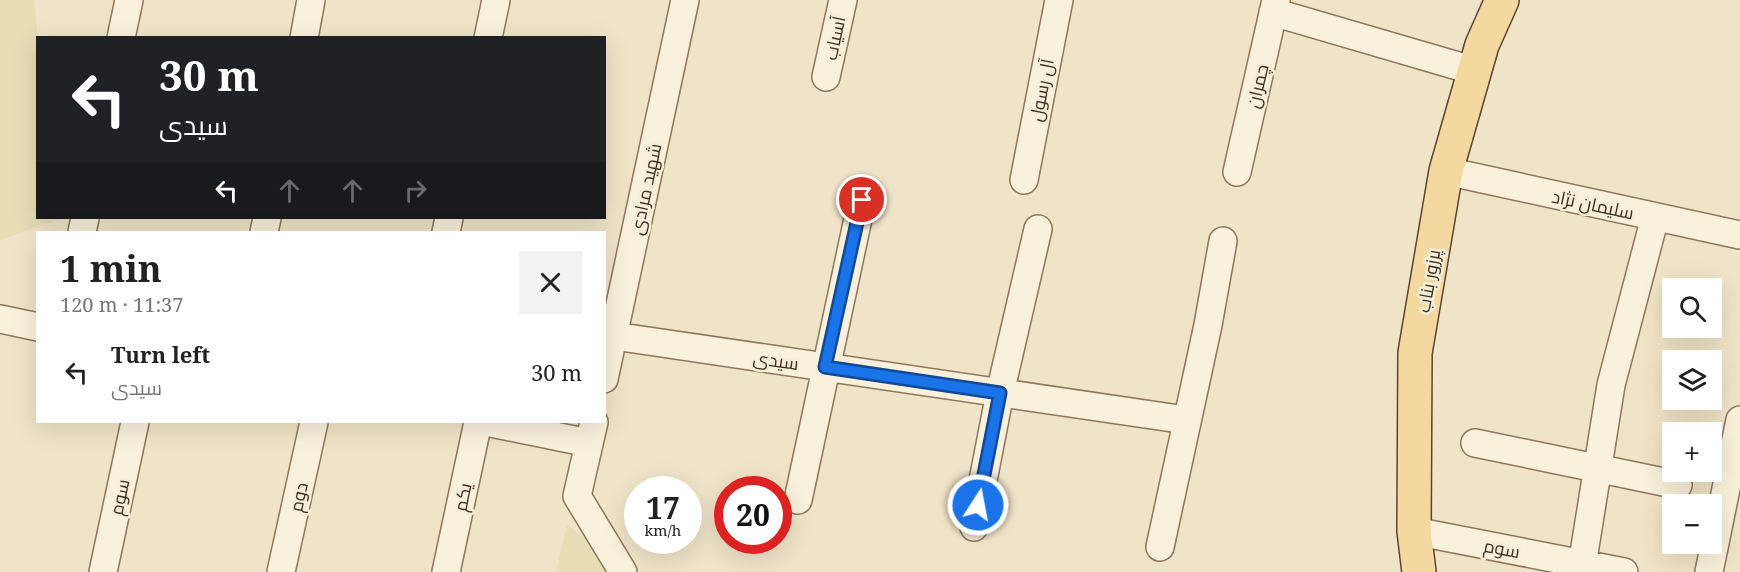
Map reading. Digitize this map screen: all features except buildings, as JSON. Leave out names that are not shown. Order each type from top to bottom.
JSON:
[{"type":"main road","name":"پرزور بناب","points":[[1419,572],[1414,531],[1415,353],[1446,171],[1482,45],[1502,0]]},
{"type":"street","points":[[121,36],[129,0]]},
{"type":"street","points":[[304,36],[311,0]]},
{"type":"street","points":[[488,36],[496,0]]},
{"type":"street","name":"شهید مرادی","points":[[606,371],[685,0]]},
{"type":"street","name":"آسیاب","points":[[826,77],[843,0]]},
{"type":"street","name":"آل رسول","points":[[1024,180],[1059,0]]},
{"type":"street","points":[[1274,6],[1475,71]]},
{"type":"street","name":"چمران","points":[[1238,172],[1274,6]]},
{"type":"street","name":"سلیمان نژاد","points":[[1446,171],[1740,235]]},
{"type":"street","points":[[798,500],[862,200]]},
{"type":"street","points":[[1581,568],[1611,385],[1655,217]]},
{"type":"street","points":[[974,527],[1000,393],[1038,229]]},
{"type":"street","points":[[1160,547],[1208,325],[1223,241]]},
{"type":"street","points":[[0,319],[36,327]]},
{"type":"street","name":"سیدی","points":[[615,336],[1186,420]]},
{"type":"street","points":[[1709,572],[1740,420]]},
{"type":"street","name":"سوم","points":[[103,572],[135,423]]},
{"type":"street","name":"دوم","points":[[281,572],[314,423]]},
{"type":"street","name":"یکم","points":[[446,572],[478,423]]},
{"type":"street","points":[[497,423],[592,432],[577,496],[623,572]]},
{"type":"street","points":[[1474,443],[1678,485]]},
{"type":"street","name":"سوم","points":[[1414,531],[1581,568],[1624,572]]},
{"type":"shaded area","points":[[0,0],[34,0],[38,36],[36,36],[36,219],[60,219],[0,240]]},
{"type":"shaded area","points":[[567,525],[588,539],[607,572],[556,572]]},
{"type":"route","points":[[862,200],[825,367],[1000,393],[978,505]]}]
